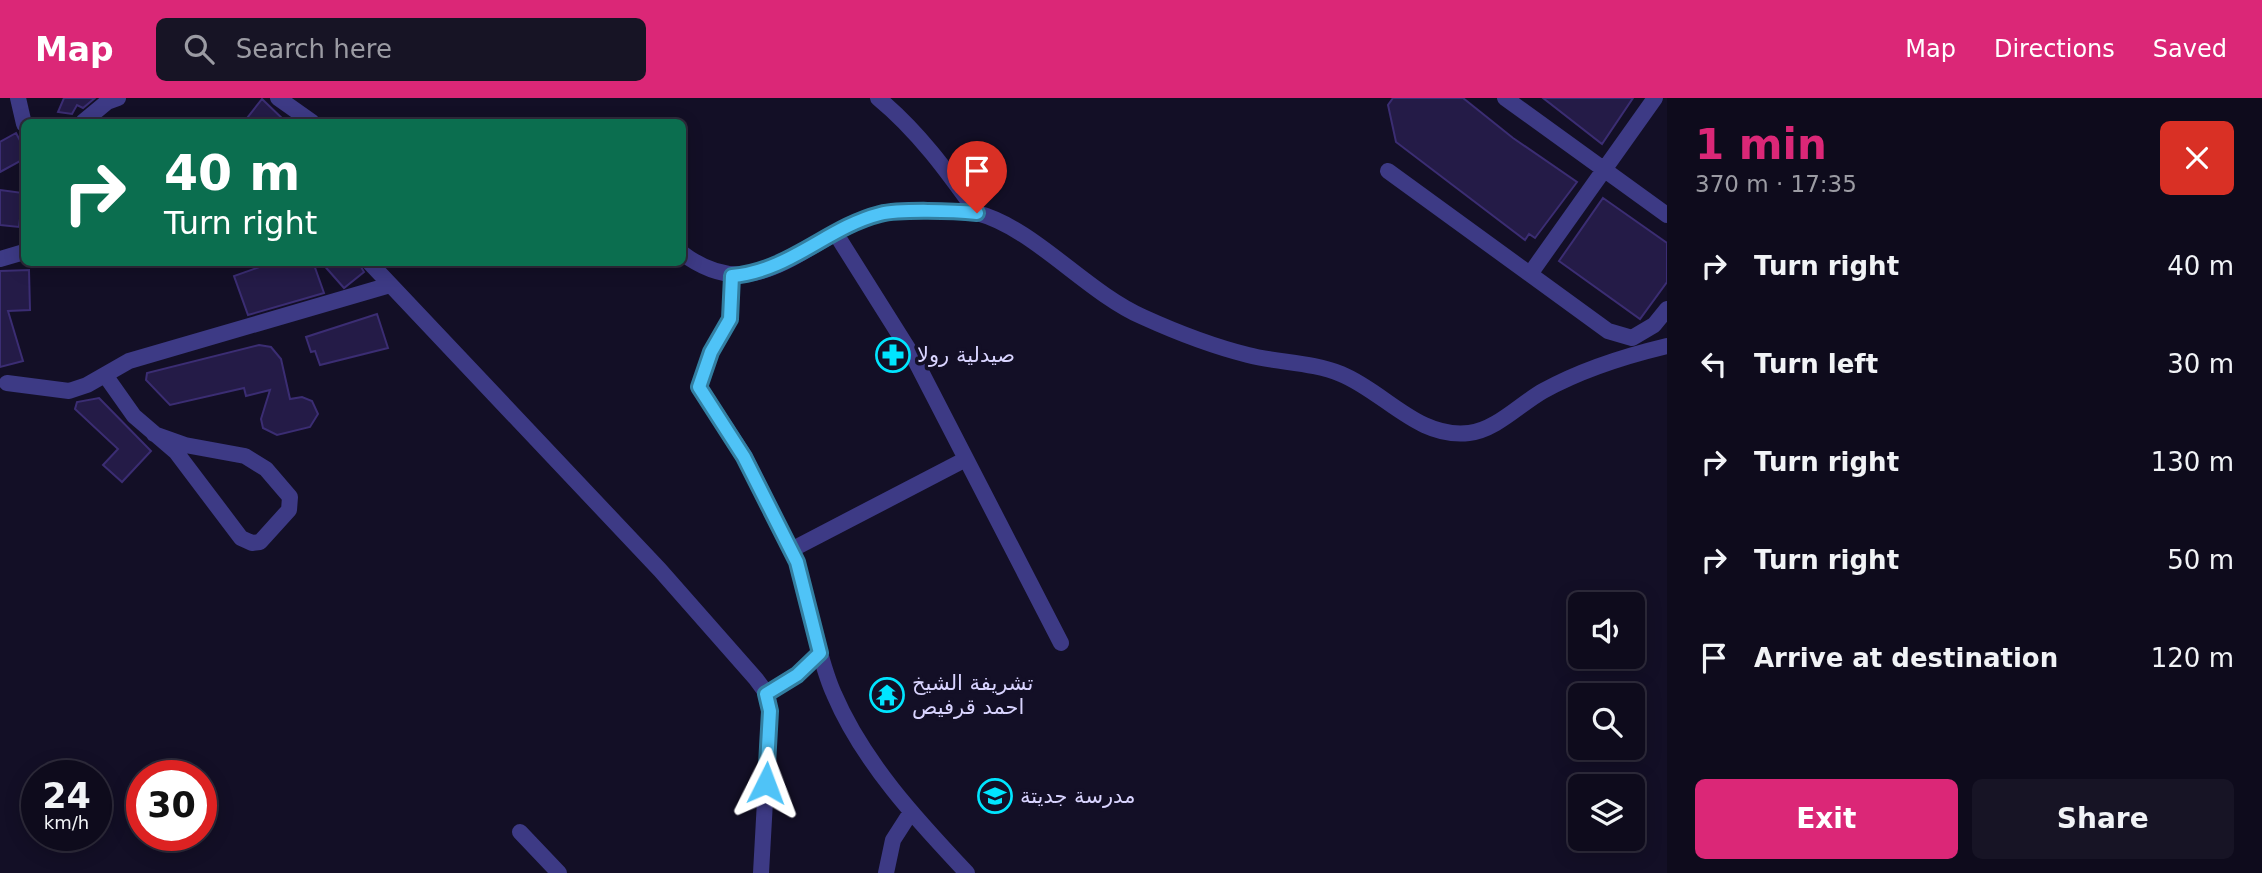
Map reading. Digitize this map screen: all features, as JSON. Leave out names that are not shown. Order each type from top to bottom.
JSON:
[{"type":"street","points":[[18,98],[23,119]]},
{"type":"street","points":[[87,119],[107,102],[118,98]]},
{"type":"street","points":[[278,98],[308,119]]},
{"type":"street","points":[[878,98],[901,117],[932,150],[977,213]]},
{"type":"street","points":[[1504,98],[1667,215]]},
{"type":"street","points":[[1530,274],[1655,98]]},
{"type":"street","points":[[1388,171],[1608,331],[1632,338],[1654,325],[1667,309]]},
{"type":"street","points":[[686,255],[732,276],[749,275],[786,261],[882,213],[977,213],[990,217],[1022,235],[1110,301],[1141,317],[1248,355],[1342,374],[1416,422],[1440,431],[1470,433],[1497,422],[1541,392],[1569,378],[1667,346]]},
{"type":"street","points":[[836,234],[914,358],[1061,643]]},
{"type":"street","points":[[0,259],[21,253]]},
{"type":"street","points":[[373,266],[660,570],[757,679],[766,694],[770,711],[761,873]]},
{"type":"street","points":[[732,276],[730,319],[711,352],[699,387],[744,457],[792,550],[806,588],[820,653],[834,694],[853,730],[912,812],[967,873]]},
{"type":"street","points":[[7,383],[46,390],[69,390],[87,386],[129,361],[390,285]]},
{"type":"street","points":[[105,375],[134,416],[154,434],[176,452],[241,538],[252,543],[260,542],[289,510],[290,497],[255,460],[186,445],[154,434]]},
{"type":"street","points":[[792,550],[966,459]]},
{"type":"street","points":[[766,694],[797,675],[820,653]]},
{"type":"street","points":[[886,873],[894,840],[912,812]]},
{"type":"street","points":[[520,832],[559,873]]},
{"type":"building","points":[[64,98],[95,98],[83,108],[77,105],[72,114],[58,112]]},
{"type":"building","points":[[1393,98],[1463,98],[1513,138],[1577,182],[1535,238],[1529,234],[1525,240],[1396,142],[1388,105]]},
{"type":"building","points":[[1543,98],[1633,98],[1602,144]]},
{"type":"building","points":[[262,99],[283,119],[246,119]]},
{"type":"building","points":[[16,133],[21,142],[21,161],[0,172],[0,142]]},
{"type":"building","points":[[0,190],[21,193],[19,227],[0,225]]},
{"type":"building","points":[[1603,198],[1667,243],[1667,282],[1640,319],[1559,261]]},
{"type":"building","points":[[263,266],[314,266],[324,293],[248,315],[234,276]]},
{"type":"building","points":[[325,266],[360,266],[364,272],[344,288]]},
{"type":"building","points":[[29,270],[30,310],[8,311],[23,361],[0,367],[0,271]]},
{"type":"building","points":[[377,314],[388,348],[320,365],[315,351],[311,352],[306,337]]},
{"type":"building","points":[[259,345],[271,347],[281,359],[290,399],[302,397],[312,401],[318,414],[310,427],[277,435],[263,428],[261,419],[270,390],[246,396],[244,388],[170,405],[146,380],[147,373]]},
{"type":"building","points":[[99,398],[151,451],[122,482],[103,465],[118,449],[75,409],[77,402]]},
{"type":"place","name":"صيدلية رولا","points":[[893,355]]},
{"type":"place","name":"تشريفة الشيخ احمد قرفيص","points":[[887,695]]},
{"type":"place","name":"مدرسة جديتة","points":[[995,796]]},
{"type":"route","points":[[766,783],[770,711],[766,694],[797,675],[820,653],[806,588],[797,562],[744,457],[699,387],[711,352],[730,319],[733,305],[732,276],[749,275],[786,261],[863,220],[882,213],[977,213]]}]
